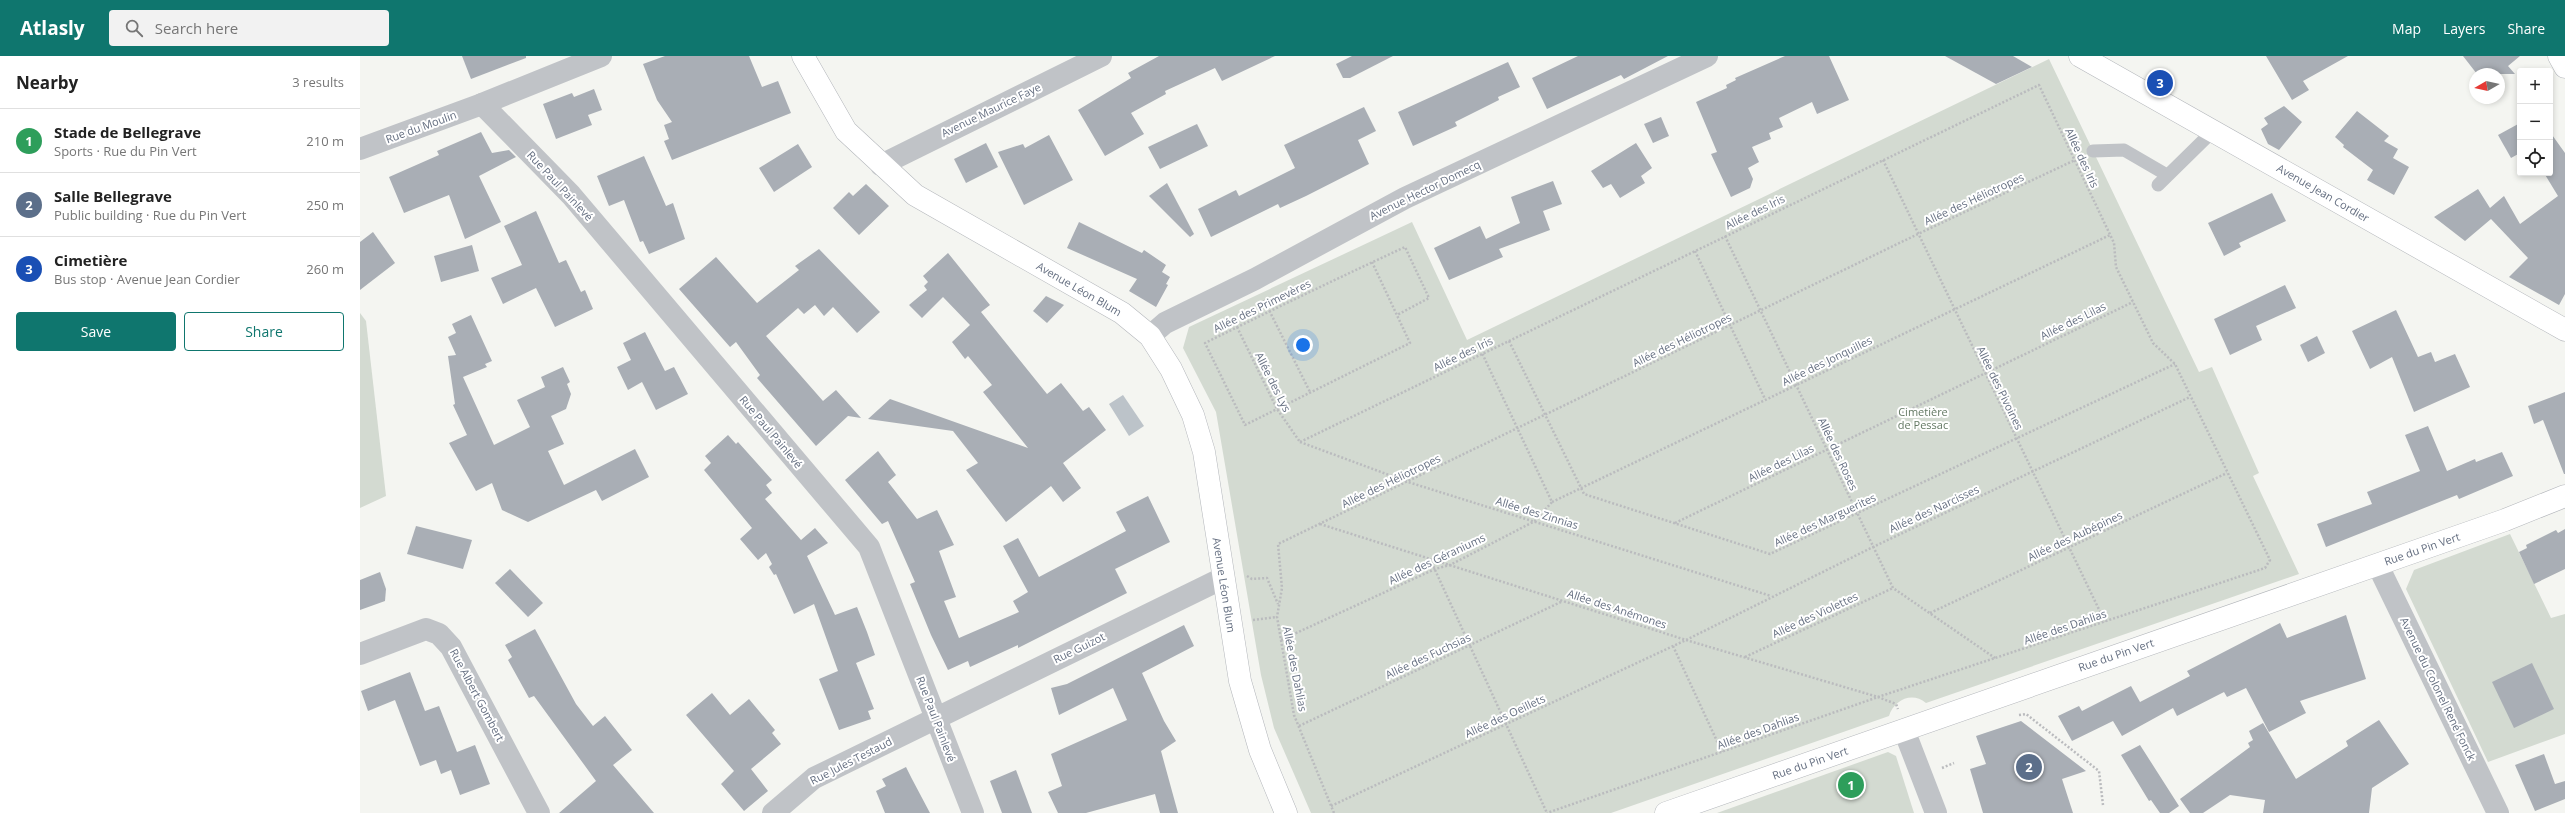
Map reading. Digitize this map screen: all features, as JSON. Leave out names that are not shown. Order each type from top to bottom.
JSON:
[{"type":"street","name":"Rue du Moulin","points":[[360,149],[482,104],[601,56]]},
{"type":"street","name":"Avenue Léon Blum","points":[[803,56],[846,131],[880,165],[915,195],[1122,313],[1150,336],[1171,369],[1193,415],[1204,452],[1223,578],[1246,710],[1260,750],[1286,813]]},
{"type":"street","name":"Avenue Maurice Faye","points":[[880,165],[1101,56]]},
{"type":"street","name":"Avenue Hector Domecq","points":[[1150,336],[1165,323],[1255,279],[1405,198],[1707,56]]},
{"type":"street","name":"Avenue Jean Cordier","points":[[2080,56],[2565,330]]},
{"type":"street","points":[[2560,56],[2565,67]]},
{"type":"street","name":"Rue Paul Painlevé","points":[[482,104],[571,195],[869,547],[973,813]]},
{"type":"street","name":"Rue du Pin Vert","points":[[1666,813],[1901,720],[2004,695],[2380,564],[2565,496]]},
{"type":"street","name":"Avenue du Colonel René Fonck","points":[[2380,564],[2383,576],[2498,813]]},
{"type":"street","name":"Rue Guizot","points":[[936,719],[1223,578]]},
{"type":"street","name":"Rue Albert Gombert","points":[[360,654],[426,628],[439,634],[452,647],[539,813]]},
{"type":"street","name":"Rue Jules Testaud","points":[[773,813],[814,778],[936,719]]},
{"type":"street","points":[[1901,720],[1936,813]]},
{"type":"lane","points":[[2158,184],[2213,131]]},
{"type":"lane","points":[[2093,151],[2124,150],[2168,175]]},
{"type":"path","name":"Allée des Iris","points":[[1300,442],[2039,85],[2114,243],[2116,266]]},
{"type":"path","name":"Allée des Héliotropes","points":[[1278,544],[1918,234],[2093,151]]},
{"type":"path","name":"Allée des Pivoines","points":[[1883,160],[2068,548],[2105,622]]},
{"type":"path","name":"Allée des Jonquilles","points":[[1552,502],[2110,235]]},
{"type":"path","name":"Allée des Roses","points":[[1725,236],[1893,588],[1995,659]]},
{"type":"path","name":"Allée des Primevères","points":[[1405,246],[1429,298],[1397,315],[1410,343],[1245,425],[1205,343],[1270,311],[1405,246]]},
{"type":"path","points":[[1695,250],[1765,399]]},
{"type":"path","points":[[1372,262],[1397,315]]},
{"type":"path","name":"Allée des Dahlias","points":[[1547,813],[1878,697],[2265,568],[2270,560],[2175,364],[2152,343],[2116,266]]},
{"type":"path","points":[[1255,279],[1310,392]]},
{"type":"path","name":"Allée des Lilas","points":[[1675,523],[2133,302]]},
{"type":"path","name":"Allée des Lys","points":[[1237,327],[1276,410],[1300,442]]},
{"type":"path","points":[[1509,340],[1581,488]]},
{"type":"path","points":[[1482,353],[1552,502]]},
{"type":"path","name":"Allée des Marguerites","points":[[1581,488],[1584,494],[1770,554],[2175,364]]},
{"type":"path","name":"Allée des Narcisses","points":[[1686,640],[1771,596],[2190,397]]},
{"type":"path","name":"Allée des Zinnias","points":[[1300,442],[1408,482],[1771,596]]},
{"type":"path","name":"Allée des Aubépines","points":[[1930,613],[2227,473]]},
{"type":"path","name":"Allée des Géraniums","points":[[1281,640],[1435,569],[1450,565],[1535,521],[1552,502]]},
{"type":"path","name":"Allée des Anémones","points":[[1319,524],[1686,640],[1878,697],[1896,704],[1901,720]]},
{"type":"path","name":"Allée des Dahlias","points":[[1278,544],[1282,588],[1277,617],[1294,715],[1334,813]]},
{"type":"path","points":[[1430,560],[1547,813]]},
{"type":"path","points":[[1223,578],[1243,574],[1252,580],[1267,578],[1278,605]]},
{"type":"path","name":"Allée des Violettes","points":[[1745,657],[1893,588]]},
{"type":"path","name":"Allée des Fuchsias","points":[[1299,726],[1563,601]]},
{"type":"path","name":"Allée des Oeillets","points":[[1331,806],[1686,640]]},
{"type":"path","points":[[1673,646],[1722,752]]},
{"type":"path","points":[[2004,695],[2011,716],[2026,714],[2099,772],[2103,805]]},
{"type":"green space","name":"Cimetière de Pessac","points":[[2049,59],[2199,372],[2212,367],[2259,473],[2253,476],[2299,574],[1926,703],[1921,699],[1904,699],[1891,710],[1889,716],[1611,813],[1311,813],[1274,728],[1261,675],[1216,412],[1183,348],[1189,327],[1412,222],[1467,340]]},
{"type":"green space","points":[[360,313],[366,321],[386,496],[360,508]]},
{"type":"green space","points":[[2510,534],[2551,618],[2565,614],[2565,734],[2488,762],[2406,589],[2414,570]]},
{"type":"green space","points":[[1888,752],[1896,756],[1914,813],[1717,813]]},
{"type":"shaded area","points":[[1123,395],[1144,426],[1129,436],[1109,404]]},
{"type":"building","points":[[462,56],[526,56],[526,58],[471,79]]},
{"type":"building","points":[[665,56],[749,56],[762,87],[778,81],[791,113],[672,160],[664,141],[669,139],[664,125],[672,122],[657,100],[643,64]]},
{"type":"building","points":[[1159,56],[1275,56],[1222,81],[1215,68],[1165,91],[1166,94],[1131,113],[1144,134],[1105,156],[1078,110],[1131,78],[1128,73]]},
{"type":"building","points":[[1352,56],[1393,56],[1350,78],[1343,78],[1336,64]]},
{"type":"building","points":[[1578,56],[1668,56],[1624,79],[1621,75],[1547,109],[1532,78]]},
{"type":"building","points":[[1785,56],[1829,56],[1849,100],[1817,114],[1812,102],[1779,118],[1783,127],[1769,133],[1771,139],[1752,147],[1759,162],[1748,168],[1753,179],[1750,188],[1731,197],[1711,154],[1717,152],[1696,102],[1727,88],[1726,85],[1736,80],[1735,78]]},
{"type":"building","points":[[1945,56],[2013,56],[2032,67],[1996,84]]},
{"type":"building","points":[[2266,56],[2348,56],[2303,81],[2309,90],[2292,100]]},
{"type":"building","points":[[2463,56],[2520,56],[2508,66],[2515,74],[2505,74],[2505,68],[2472,68]]},
{"type":"building","points":[[1508,62],[1520,87],[1498,97],[1499,100],[1455,122],[1457,126],[1413,146],[1398,112]]},
{"type":"building","points":[[594,89],[602,110],[588,115],[592,125],[556,139],[543,104],[572,93],[574,97]]},
{"type":"building","points":[[2284,106],[2302,122],[2279,150],[2268,144],[2261,129],[2268,124],[2264,118]]},
{"type":"building","points":[[1364,107],[1376,131],[1358,140],[1369,164],[1306,196],[1280,208],[1278,204],[1211,237],[1198,209],[1236,190],[1239,196],[1295,168],[1284,145]]},
{"type":"building","points":[[2357,111],[2389,136],[2384,141],[2398,149],[2393,158],[2409,167],[2394,195],[2367,180],[2373,170],[2343,147],[2344,145],[2335,137]]},
{"type":"building","points":[[1661,117],[1669,136],[1653,143],[1644,124]]},
{"type":"building","points":[[1197,124],[1208,146],[1160,169],[1148,147]]},
{"type":"building","points":[[2517,125],[2517,155],[2511,158],[2498,135]]},
{"type":"building","points":[[481,132],[492,153],[509,150],[516,157],[479,176],[501,222],[465,239],[449,195],[404,213],[389,177],[439,155],[437,151]]},
{"type":"building","points":[[1049,135],[1073,180],[1024,205],[998,152],[1023,144],[1025,148]]},
{"type":"building","points":[[2553,136],[2565,153],[2565,294],[2559,305],[2509,277],[2528,258],[2491,219],[2465,241],[2434,217],[2478,189],[2490,208],[2504,196],[2520,224],[2558,196],[2546,176],[2553,176]]},
{"type":"building","points":[[986,143],[998,167],[966,183],[954,159]]},
{"type":"building","points":[[1636,143],[1652,168],[1641,176],[1645,183],[1620,198],[1611,184],[1603,188],[1591,171]]},
{"type":"building","points":[[798,144],[812,167],[774,192],[759,168]]},
{"type":"building","points":[[644,156],[666,206],[673,203],[685,239],[649,254],[643,241],[640,242],[624,200],[609,206],[597,176]]},
{"type":"building","points":[[1553,181],[1562,204],[1543,211],[1550,230],[1499,249],[1503,257],[1449,280],[1434,248],[1480,226],[1486,239],[1520,223],[1511,197]]},
{"type":"building","points":[[1167,183],[1194,234],[1190,237],[1149,196]]},
{"type":"building","points":[[866,184],[889,206],[859,235],[833,208],[849,192],[853,196]]},
{"type":"building","points":[[2272,193],[2286,221],[2239,243],[2241,247],[2224,256],[2208,223]]},
{"type":"building","points":[[536,211],[559,263],[566,260],[581,292],[585,290],[593,309],[555,327],[536,288],[503,304],[491,278],[522,265],[504,226]]},
{"type":"building","points":[[1079,222],[1142,253],[1144,250],[1166,265],[1162,272],[1170,277],[1166,284],[1168,285],[1156,307],[1129,291],[1137,279],[1067,248]]},
{"type":"building","points":[[373,232],[395,263],[360,290],[360,242]]},
{"type":"building","points":[[472,245],[479,271],[441,282],[434,256]]},
{"type":"building","points":[[819,249],[880,312],[857,333],[833,307],[824,316],[815,305],[804,314],[798,308],[766,336],[823,401],[836,390],[861,418],[848,416],[816,446],[757,378],[760,375],[736,342],[730,347],[679,289],[716,257],[757,303],[799,270],[795,266]]},
{"type":"building","points":[[948,253],[990,305],[981,312],[1047,394],[1061,383],[1083,411],[1089,407],[1106,430],[1063,463],[1081,488],[1063,502],[1051,486],[1006,522],[966,470],[978,463],[953,431],[868,419],[890,399],[1028,448],[983,392],[992,385],[968,356],[965,359],[952,342],[970,325],[943,297],[922,318],[909,305],[927,290],[924,286],[928,282],[923,276]]},
{"type":"building","points":[[2285,285],[2296,308],[2256,326],[2262,340],[2230,355],[2214,319]]},
{"type":"building","points":[[1046,296],[1064,305],[1047,323],[1033,311]]},
{"type":"building","points":[[2396,310],[2418,357],[2431,352],[2435,362],[2455,354],[2470,387],[2414,412],[2392,357],[2370,369],[2352,331]]},
{"type":"building","points":[[471,315],[492,361],[485,364],[487,367],[463,377],[494,445],[530,427],[517,400],[545,387],[541,377],[563,367],[570,382],[567,384],[571,394],[566,409],[551,416],[564,444],[548,451],[564,485],[635,449],[649,477],[602,501],[596,490],[528,522],[502,510],[492,483],[476,491],[449,443],[467,435],[453,405],[455,404],[448,356],[456,355],[448,337],[456,333],[452,324]]},
{"type":"building","points":[[645,332],[665,371],[674,367],[688,394],[656,410],[642,382],[628,390],[617,367],[631,360],[623,343]]},
{"type":"building","points":[[2317,336],[2325,353],[2308,362],[2300,345]]},
{"type":"building","points":[[2565,392],[2564,474],[2543,420],[2534,424],[2528,406]]},
{"type":"building","points":[[2428,426],[2447,471],[2475,459],[2476,462],[2502,452],[2513,476],[2459,499],[2457,495],[2326,547],[2317,524],[2372,504],[2367,492],[2420,471],[2405,435]]},
{"type":"building","points":[[728,435],[736,444],[738,442],[772,480],[766,485],[772,493],[765,499],[801,540],[815,528],[828,543],[807,556],[835,615],[857,607],[867,632],[875,655],[856,663],[874,709],[868,711],[871,719],[839,730],[819,679],[838,671],[814,604],[794,614],[776,574],[774,575],[769,567],[772,564],[766,553],[758,560],[740,539],[752,528],[704,470],[711,463],[705,456]]},
{"type":"building","points":[[878,451],[896,475],[888,482],[917,519],[937,510],[954,545],[939,551],[956,597],[944,601],[959,638],[1019,612],[1013,601],[1028,592],[1003,546],[1018,538],[1039,577],[1126,531],[1116,512],[1148,496],[1170,542],[1115,569],[1127,593],[1018,648],[1018,645],[970,667],[968,661],[948,670],[931,635],[910,584],[915,582],[888,521],[882,524],[845,480]]},
{"type":"building","points":[[416,526],[472,540],[463,569],[407,554]]},
{"type":"building","points":[[2565,529],[2565,569],[2534,584],[2519,552],[2527,548],[2526,545],[2556,530],[2558,533]]},
{"type":"building","points":[[510,569],[543,603],[528,617],[495,583]]},
{"type":"building","points":[[380,572],[386,589],[385,601],[360,610],[360,580]]},
{"type":"building","points":[[2346,615],[2366,679],[2300,701],[2306,713],[2269,732],[2246,688],[2227,697],[2224,692],[2177,716],[2173,708],[2122,736],[2113,721],[2072,741],[2058,716],[2079,706],[2082,711],[2131,686],[2140,702],[2190,676],[2187,671],[2280,623],[2287,638]]},
{"type":"building","points":[[1184,625],[1194,646],[1142,673],[1164,721],[1176,741],[1161,751],[1178,813],[1160,813],[1155,794],[1086,813],[1058,813],[1048,792],[1062,786],[1051,754],[1127,720],[1113,688],[1059,715],[1051,688],[1067,684]]},
{"type":"building","points":[[535,629],[576,704],[593,726],[605,716],[632,750],[613,765],[654,813],[559,813],[596,781],[534,696],[529,698],[508,660],[512,657],[505,645]]},
{"type":"building","points":[[2532,663],[2554,709],[2514,728],[2492,682]]},
{"type":"building","points":[[410,672],[425,711],[439,706],[457,752],[475,745],[490,784],[460,795],[451,770],[441,774],[436,760],[420,766],[395,700],[368,711],[361,691]]},
{"type":"building","points":[[712,693],[730,715],[749,699],[775,730],[772,733],[781,744],[751,769],[768,791],[744,811],[721,784],[734,771],[686,715]]},
{"type":"building","points":[[2379,720],[2409,764],[2372,788],[2369,813],[2263,813],[2265,800],[2230,795],[2203,813],[2190,813],[2180,799],[2250,747],[2248,743],[2253,740],[2249,731],[2263,723],[2296,779],[2348,746],[2346,741]]},
{"type":"building","points":[[2021,721],[2086,771],[2062,779],[2073,813],[1983,813],[1970,769],[1986,764],[1976,736]]},
{"type":"building","points":[[2140,745],[2179,806],[2169,813],[2160,813],[2151,800],[2149,801],[2121,755]]},
{"type":"building","points":[[2544,754],[2555,784],[2565,781],[2565,799],[2535,811],[2515,765]]},
{"type":"building","points":[[906,767],[930,813],[885,813],[876,791],[886,786],[882,779]]},
{"type":"building","points":[[1016,770],[1032,813],[1002,813],[990,781]]},
{"type":"place","name":"Cimetière","points":[[2160,83]]},
{"type":"place","name":"Salle Bellegrave","points":[[2029,767]]},
{"type":"place","name":"Stade de Bellegrave","points":[[1851,785]]}]
